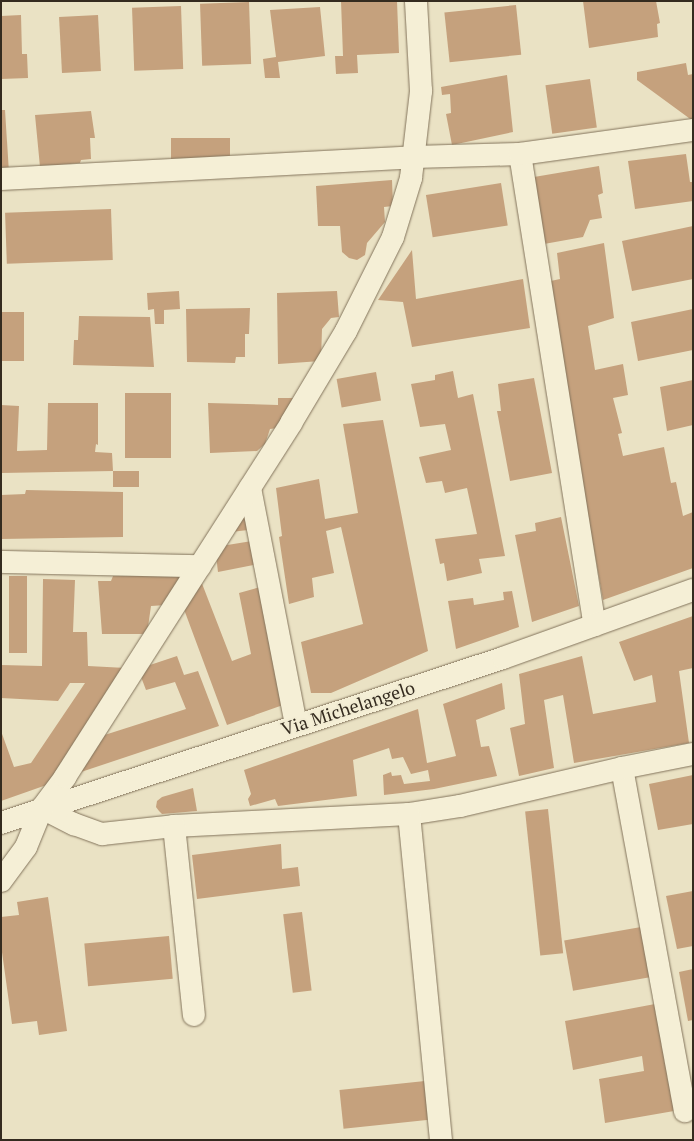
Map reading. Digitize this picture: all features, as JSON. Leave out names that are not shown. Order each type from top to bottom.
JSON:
[{"type":"street","points":[[1,881],[26,847],[42,808],[65,776],[250,488],[346,331],[393,237],[411,178],[421,92],[416,1]]},
{"type":"street","points":[[1,179],[414,157],[520,154],[693,130]]},
{"type":"street","points":[[520,154],[595,625]]},
{"type":"street","points":[[250,488],[296,725]]},
{"type":"street","points":[[1,562],[200,566]]},
{"type":"street","name":"Via Michelangelo","points":[[1,823],[595,625],[693,590]]},
{"type":"street","points":[[42,808],[74,824],[102,834],[174,826],[410,814],[460,806],[622,768],[693,754]]},
{"type":"street","points":[[622,768],[685,1111]]},
{"type":"street","points":[[410,814],[441,1140]]},
{"type":"street","points":[[174,826],[194,1015]]},
{"type":"building","points":[[341,1],[397,1],[399,53],[357,55],[358,73],[336,74],[335,56],[343,56]]},
{"type":"building","points":[[583,1],[656,1],[660,23],[657,24],[658,37],[589,48]]},
{"type":"building","points":[[249,2],[251,64],[202,66],[200,4]]},
{"type":"building","points":[[516,5],[521,55],[450,62],[444,13]]},
{"type":"building","points":[[181,6],[183,69],[134,71],[132,8]]},
{"type":"building","points":[[320,7],[325,56],[278,62],[280,78],[265,78],[263,59],[276,57],[270,10]]},
{"type":"building","points":[[21,15],[22,54],[27,54],[28,78],[1,79],[1,16]]},
{"type":"building","points":[[98,15],[101,71],[62,73],[59,17]]},
{"type":"building","points":[[686,63],[688,75],[693,74],[693,121],[637,80],[637,72]]},
{"type":"building","points":[[507,75],[513,132],[452,145],[446,114],[451,113],[450,94],[442,95],[441,87]]},
{"type":"building","points":[[590,79],[597,128],[552,134],[545,85]]},
{"type":"building","points":[[1,110],[5,110],[9,173],[1,174]]},
{"type":"building","points":[[91,111],[95,138],[90,138],[91,159],[81,160],[80,163],[40,167],[35,115]]},
{"type":"building","points":[[171,138],[230,138],[230,160],[171,160]]},
{"type":"building","points":[[686,154],[690,182],[693,182],[693,201],[635,209],[628,161]]},
{"type":"building","points":[[599,166],[603,193],[598,195],[602,218],[590,220],[583,237],[544,244],[534,177]]},
{"type":"building","points":[[392,180],[393,206],[384,207],[385,222],[367,243],[365,255],[357,260],[349,258],[342,252],[340,226],[318,226],[316,186]]},
{"type":"building","points":[[501,183],[508,225],[433,237],[426,195]]},
{"type":"building","points":[[111,209],[113,260],[7,264],[5,213]]},
{"type":"building","points":[[693,226],[693,279],[632,291],[622,241]]},
{"type":"building","points":[[604,243],[614,318],[588,326],[595,370],[623,364],[628,395],[613,398],[622,433],[618,434],[623,456],[664,447],[671,483],[676,482],[683,516],[693,512],[693,568],[603,600],[546,282],[560,279],[557,253]]},
{"type":"building","points":[[412,250],[416,299],[523,279],[530,328],[412,347],[403,302],[378,300]]},
{"type":"building","points":[[179,291],[180,309],[164,310],[164,324],[155,324],[154,309],[148,310],[147,293]]},
{"type":"building","points":[[337,291],[339,317],[331,318],[322,329],[321,361],[278,364],[277,293]]},
{"type":"building","points":[[250,308],[249,334],[245,334],[245,357],[236,357],[235,363],[187,362],[186,309]]},
{"type":"building","points":[[693,309],[693,350],[638,361],[631,322]]},
{"type":"building","points":[[1,312],[24,312],[24,361],[1,361]]},
{"type":"building","points":[[79,316],[150,317],[154,367],[73,365],[74,340],[78,340]]},
{"type":"building","points":[[453,371],[458,398],[473,394],[505,556],[479,559],[482,573],[447,581],[444,563],[440,564],[435,539],[477,534],[467,488],[445,493],[442,481],[426,483],[419,457],[451,450],[445,424],[420,427],[411,384],[435,380],[435,375]]},
{"type":"building","points":[[376,372],[381,401],[342,408],[337,379]]},
{"type":"building","points":[[534,378],[552,473],[510,481],[497,411],[501,411],[498,384]]},
{"type":"building","points":[[693,380],[693,425],[667,431],[660,387]]},
{"type":"building","points":[[125,393],[171,393],[171,458],[125,458]]},
{"type":"building","points":[[278,398],[294,398],[278,428],[270,429],[265,444],[257,451],[210,453],[208,403],[278,405]]},
{"type":"building","points":[[48,403],[98,403],[98,445],[96,444],[95,452],[112,453],[113,471],[1,473],[1,405],[19,406],[17,451],[47,450]]},
{"type":"building","points":[[383,420],[428,651],[331,693],[311,693],[301,642],[363,624],[341,527],[326,531],[334,573],[312,578],[314,597],[289,604],[279,537],[282,536],[276,488],[319,479],[325,519],[358,513],[343,424]]},
{"type":"building","points":[[113,471],[139,471],[139,487],[113,487]]},
{"type":"building","points":[[26,490],[123,492],[123,537],[1,539],[1,495],[25,494]]},
{"type":"building","points":[[246,513],[248,530],[231,532]]},
{"type":"building","points":[[561,517],[579,606],[532,622],[515,535],[536,531],[535,523]]},
{"type":"building","points":[[252,541],[259,564],[218,572],[215,547]]},
{"type":"building","points":[[9,576],[27,576],[27,653],[9,653]]},
{"type":"building","points":[[113,576],[186,576],[166,605],[151,606],[147,634],[102,634],[98,581],[111,581]]},
{"type":"building","points":[[43,579],[75,580],[73,632],[87,632],[88,666],[126,668],[55,782],[1,801],[1,731],[14,767],[31,763],[85,683],[70,683],[58,701],[1,698],[1,665],[42,666]]},
{"type":"building","points":[[201,581],[232,661],[251,654],[239,593],[260,587],[283,705],[227,725],[182,604]]},
{"type":"building","points":[[512,591],[519,627],[456,649],[448,601],[473,598],[474,605],[504,600],[503,592]]},
{"type":"building","points":[[693,616],[693,668],[679,671],[689,743],[574,763],[563,695],[544,700],[554,768],[519,776],[510,728],[525,724],[519,674],[582,656],[593,714],[656,702],[652,675],[634,681],[619,642]]},
{"type":"building","points":[[177,656],[184,675],[198,671],[219,726],[75,774],[92,739],[186,709],[175,682],[146,690],[138,669]]},
{"type":"building","points":[[502,683],[505,709],[476,720],[481,747],[489,746],[497,776],[434,789],[384,795],[383,775],[391,772],[392,776],[401,775],[404,784],[430,781],[428,770],[411,774],[403,757],[392,759],[389,748],[353,760],[357,796],[278,806],[275,799],[250,806],[248,799],[251,794],[244,770],[418,709],[427,763],[456,756],[443,704]]},
{"type":"building","points":[[693,775],[693,824],[658,830],[649,784]]},
{"type":"building","points":[[193,788],[197,811],[162,814],[156,807],[157,801],[162,797]]},
{"type":"building","points":[[548,809],[563,953],[540,956],[525,811]]},
{"type":"building","points":[[281,844],[282,869],[298,867],[300,886],[197,899],[192,855]]},
{"type":"building","points":[[693,891],[693,946],[677,949],[666,896]]},
{"type":"building","points":[[48,897],[67,1031],[39,1035],[37,1021],[12,1024],[1,945],[1,917],[19,915],[17,902]]},
{"type":"building","points":[[302,912],[312,990],[293,993],[283,914]]},
{"type":"building","points":[[641,927],[650,977],[573,991],[564,941]]},
{"type":"building","points":[[169,936],[173,979],[88,986],[84,943]]},
{"type":"building","points":[[693,969],[693,1020],[688,1021],[679,972]]},
{"type":"building","points":[[655,1004],[674,1111],[605,1123],[599,1079],[644,1071],[642,1056],[573,1070],[565,1021]]},
{"type":"building","points":[[425,1081],[429,1120],[344,1129],[339,1090]]}]
